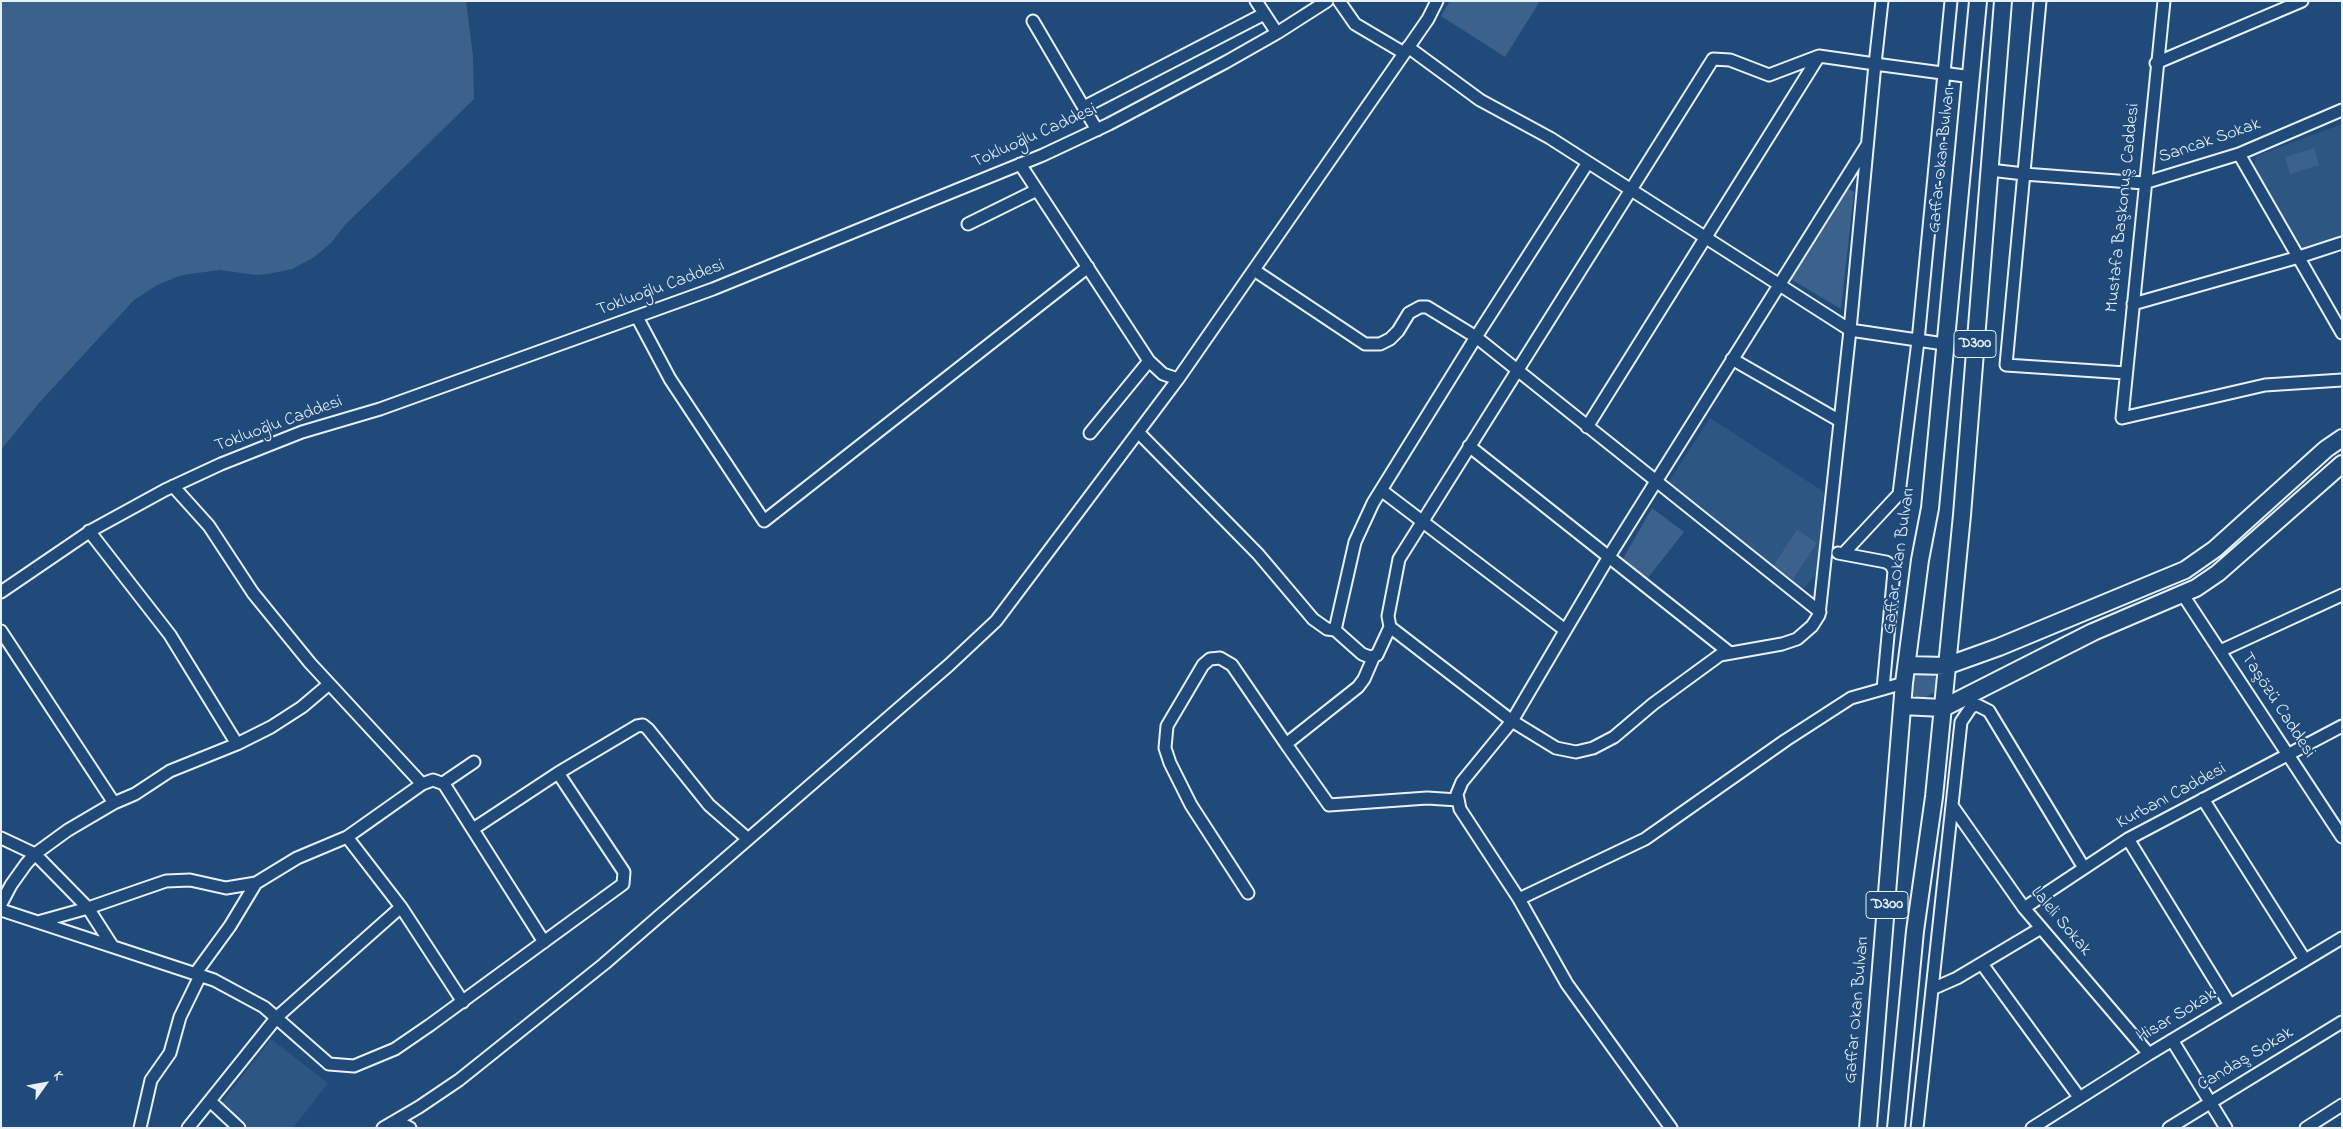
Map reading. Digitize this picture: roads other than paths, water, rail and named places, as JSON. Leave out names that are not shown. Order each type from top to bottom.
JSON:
[{"type":"highway","name":"Gaffar Okan Bulvarı","points":[[1868,1128],[1904,683],[1920,560],[1930,508],[1944,344],[1972,77],[1978,1]]},
{"type":"highway","name":"D300","points":[[1896,1128],[1915,931],[1934,798],[1962,515],[2003,1]]},
{"type":"highway","points":[[1906,665],[1946,666],[1999,647],[2185,570],[2215,549],[2326,449],[2342,438]]},
{"type":"highway","points":[[1902,706],[1943,708],[2093,632],[2183,595],[2218,573],[2342,464]]},
{"type":"street","points":[[1256,1],[1277,33]]},
{"type":"street","name":"Tokluoğlu Caddesi","points":[[1,592],[89,532],[173,486],[221,464],[286,438],[380,409],[763,270],[1020,164],[1097,130],[1277,33],[1327,1]]},
{"type":"street","points":[[1339,1],[1354,24],[1406,50],[1480,100],[1550,138],[1587,164],[1850,330],[1944,344]]},
{"type":"street","points":[[383,1128],[459,1080],[529,1026],[618,952],[996,621],[1178,379],[1406,50],[1437,1]]},
{"type":"street","points":[[1390,627],[1512,720],[1556,748],[1569,751],[1589,750],[1614,737],[1660,699],[1720,655],[1774,646],[1796,638],[1812,626],[1820,612],[1882,1]]},
{"type":"street","points":[[1843,554],[1899,494],[1918,341],[1951,1]]},
{"type":"street","points":[[2040,1],[2006,365],[2126,373]]},
{"type":"street","name":"Mustafa Başkonuş Caddesi","points":[[2164,1],[2156,63],[2122,418],[2265,385],[2342,380]]},
{"type":"street","points":[[2156,63],[2302,1]]},
{"type":"street","points":[[1084,108],[1264,14]]},
{"type":"street","points":[[1033,21],[1097,130]]},
{"type":"street","points":[[1587,427],[1819,56]]},
{"type":"street","points":[[1286,744],[1358,687],[1364,679],[1390,627],[1388,616],[1400,558],[1516,370],[1713,59],[1730,60],[1769,74],[1819,56],[1972,77]]},
{"type":"street","name":"Sancak Sokak","points":[[1990,170],[2144,183],[2239,154],[2342,110]]},
{"type":"street","points":[[1670,1128],[1624,1060],[1567,984],[1518,899],[1460,809],[1457,794],[1462,782],[1512,720],[1608,558],[1868,143]]},
{"type":"street","points":[[2239,154],[2342,333]]},
{"type":"street","points":[[1020,164],[1149,361],[1163,374],[1178,379]]},
{"type":"street","points":[[1335,630],[1355,542],[1381,490],[1587,164]]},
{"type":"street","points":[[968,224],[1037,190]]},
{"type":"street","points":[[2132,304],[2342,243]]},
{"type":"street","points":[[637,316],[670,378],[764,521],[1088,268]]},
{"type":"street","points":[[1254,270],[1365,344],[1380,344],[1390,339],[1409,313],[1420,307],[1427,307],[1476,337],[1820,612]]},
{"type":"street","points":[[1732,359],[1840,421]]},
{"type":"street","points":[[1090,433],[1149,361]]},
{"type":"street","points":[[1139,433],[1258,554],[1313,619],[1328,629],[1335,630],[1362,654],[1374,656]]},
{"type":"street","points":[[1469,446],[1730,653]]},
{"type":"street","points":[[173,486],[209,526],[270,615],[328,685],[422,784]]},
{"type":"street","points":[[1381,490],[1565,630]]},
{"type":"street","points":[[89,532],[170,635],[237,744]]},
{"type":"street","points":[[1826,552],[1886,562],[1891,565],[1894,571],[1882,689]]},
{"type":"street","name":"Taşözü Caddesi","points":[[2183,595],[2342,837]]},
{"type":"street","points":[[2220,651],[2342,595]]},
{"type":"street","points":[[1,631],[114,804]]},
{"type":"street","points":[[1248,893],[1190,805],[1165,748],[1166,726],[1203,665],[1210,659],[1220,658],[1232,665],[1329,805],[1427,798],[1458,800]]},
{"type":"street","points":[[1518,899],[1646,839],[1786,740],[1851,698],[1904,683]]},
{"type":"street","points":[[1,904],[18,873],[35,854],[68,830],[135,794],[185,764],[237,744],[287,717],[328,685]]},
{"type":"street","points":[[1917,1128],[1961,722],[1971,707],[1977,705],[1989,711],[2084,868]]},
{"type":"street","points":[[473,829],[558,773],[636,726],[643,725],[710,805],[748,839]]},
{"type":"street","name":"Kurbanı Caddesi","points":[[2024,908],[2128,839],[2342,726]]},
{"type":"street","points":[[443,783],[474,762]]},
{"type":"street","points":[[1,910],[214,980],[264,1007],[329,1064],[348,1066],[360,1064],[395,1049],[463,1002],[620,886],[625,880],[624,872],[558,773]]},
{"type":"street","points":[[38,922],[88,908],[166,881],[190,880],[226,888],[256,883],[297,858],[347,836],[422,784],[433,780],[443,783],[544,942]]},
{"type":"street","points":[[2203,799],[2305,960]]},
{"type":"street","name":"Laleli Sokak","points":[[1953,807],[2024,908],[2148,1054]]},
{"type":"street","points":[[347,836],[401,907],[463,1002]]},
{"type":"street","points":[[1,838],[35,854],[88,908],[113,947]]},
{"type":"street","points":[[2128,839],[2230,1005]]},
{"type":"street","points":[[140,1128],[151,1080],[170,1053],[180,1017],[198,975],[256,883]]},
{"type":"street","points":[[188,1128],[277,1017],[401,907]]},
{"type":"street","points":[[1932,989],[1957,978],[2041,928]]},
{"type":"street","name":"Hisar Sokak","points":[[2032,1128],[2148,1054],[2342,938]]},
{"type":"street","points":[[1982,964],[2079,1098]]},
{"type":"street","name":"Candaş Sokak","points":[[2168,1128],[2342,1022]]},
{"type":"street","points":[[2172,1040],[2226,1128]]},
{"type":"street","points":[[210,1101],[239,1128]]},
{"type":"street","points":[[2306,1128],[2342,1105]]},
{"type":"street","points":[[396,1121],[410,1128]]}]
